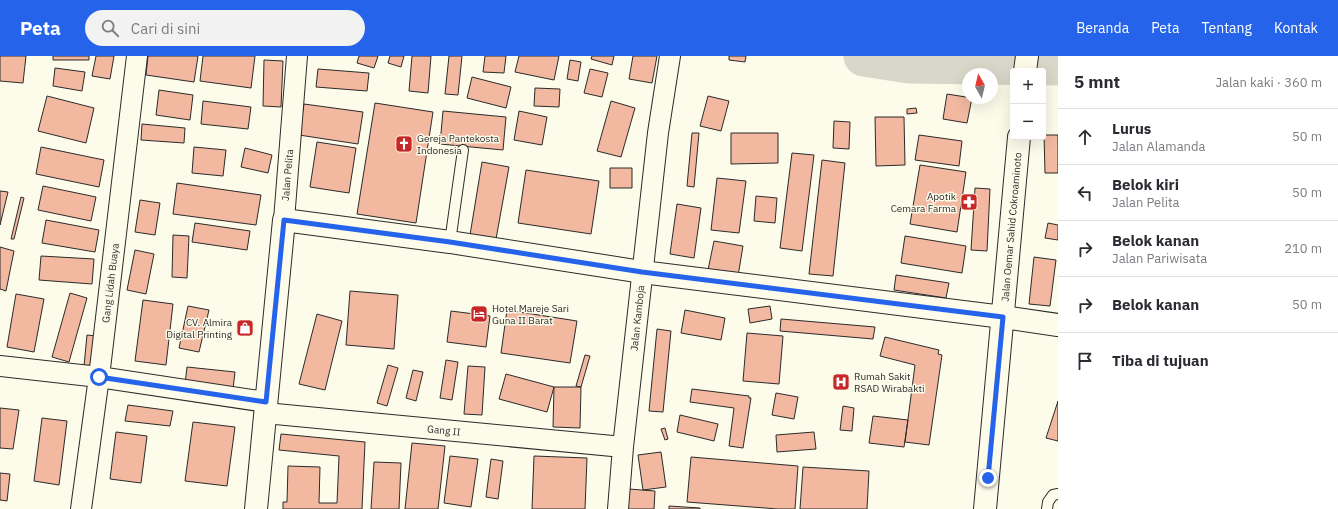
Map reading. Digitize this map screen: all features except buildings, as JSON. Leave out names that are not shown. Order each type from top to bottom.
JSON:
[{"type":"street","name":"Gang Lidah Buaya","points":[[82,509],[137,56]]},
{"type":"street","name":"Jalan Pelita","points":[[256,509],[284,220],[297,56]]},
{"type":"street","name":"Jalan Kamboja","points":[[618,509],[623,447],[642,272],[658,134],[670,56]]},
{"type":"street","points":[[1025,68],[1027,56]]},
{"type":"street","name":"Jalan Oemar Sahid Cokroaminoto","points":[[985,509],[1019,140]]},
{"type":"street","points":[[284,220],[450,242],[642,272],[1058,325]]},
{"type":"street","name":"Gang II","points":[[0,366],[99,377],[265,407],[623,447]]},
{"type":"lane","points":[[450,242],[463,150]]},
{"type":"lane","points":[[1047,509],[1048,502],[1053,495],[1058,494]]},
{"type":"waterway","points":[[864,56],[909,63],[1058,65]]},
{"type":"place","name":"Gereja Pantekosta Indonesia","points":[[404,144]]},
{"type":"place","name":"Apotik Cemara Farma","points":[[969,202]]},
{"type":"place","name":"Hotel Mareje Sari Guna II Barat","points":[[479,314]]},
{"type":"place","name":"CV. Almira Digital Printing","points":[[245,328]]},
{"type":"place","name":"Rumah Sakit RSAD Wirabakti","points":[[841,382]]},
{"type":"route","points":[[99,377],[266,402],[284,220],[450,242],[642,272],[1003,317],[988,478]]}]
